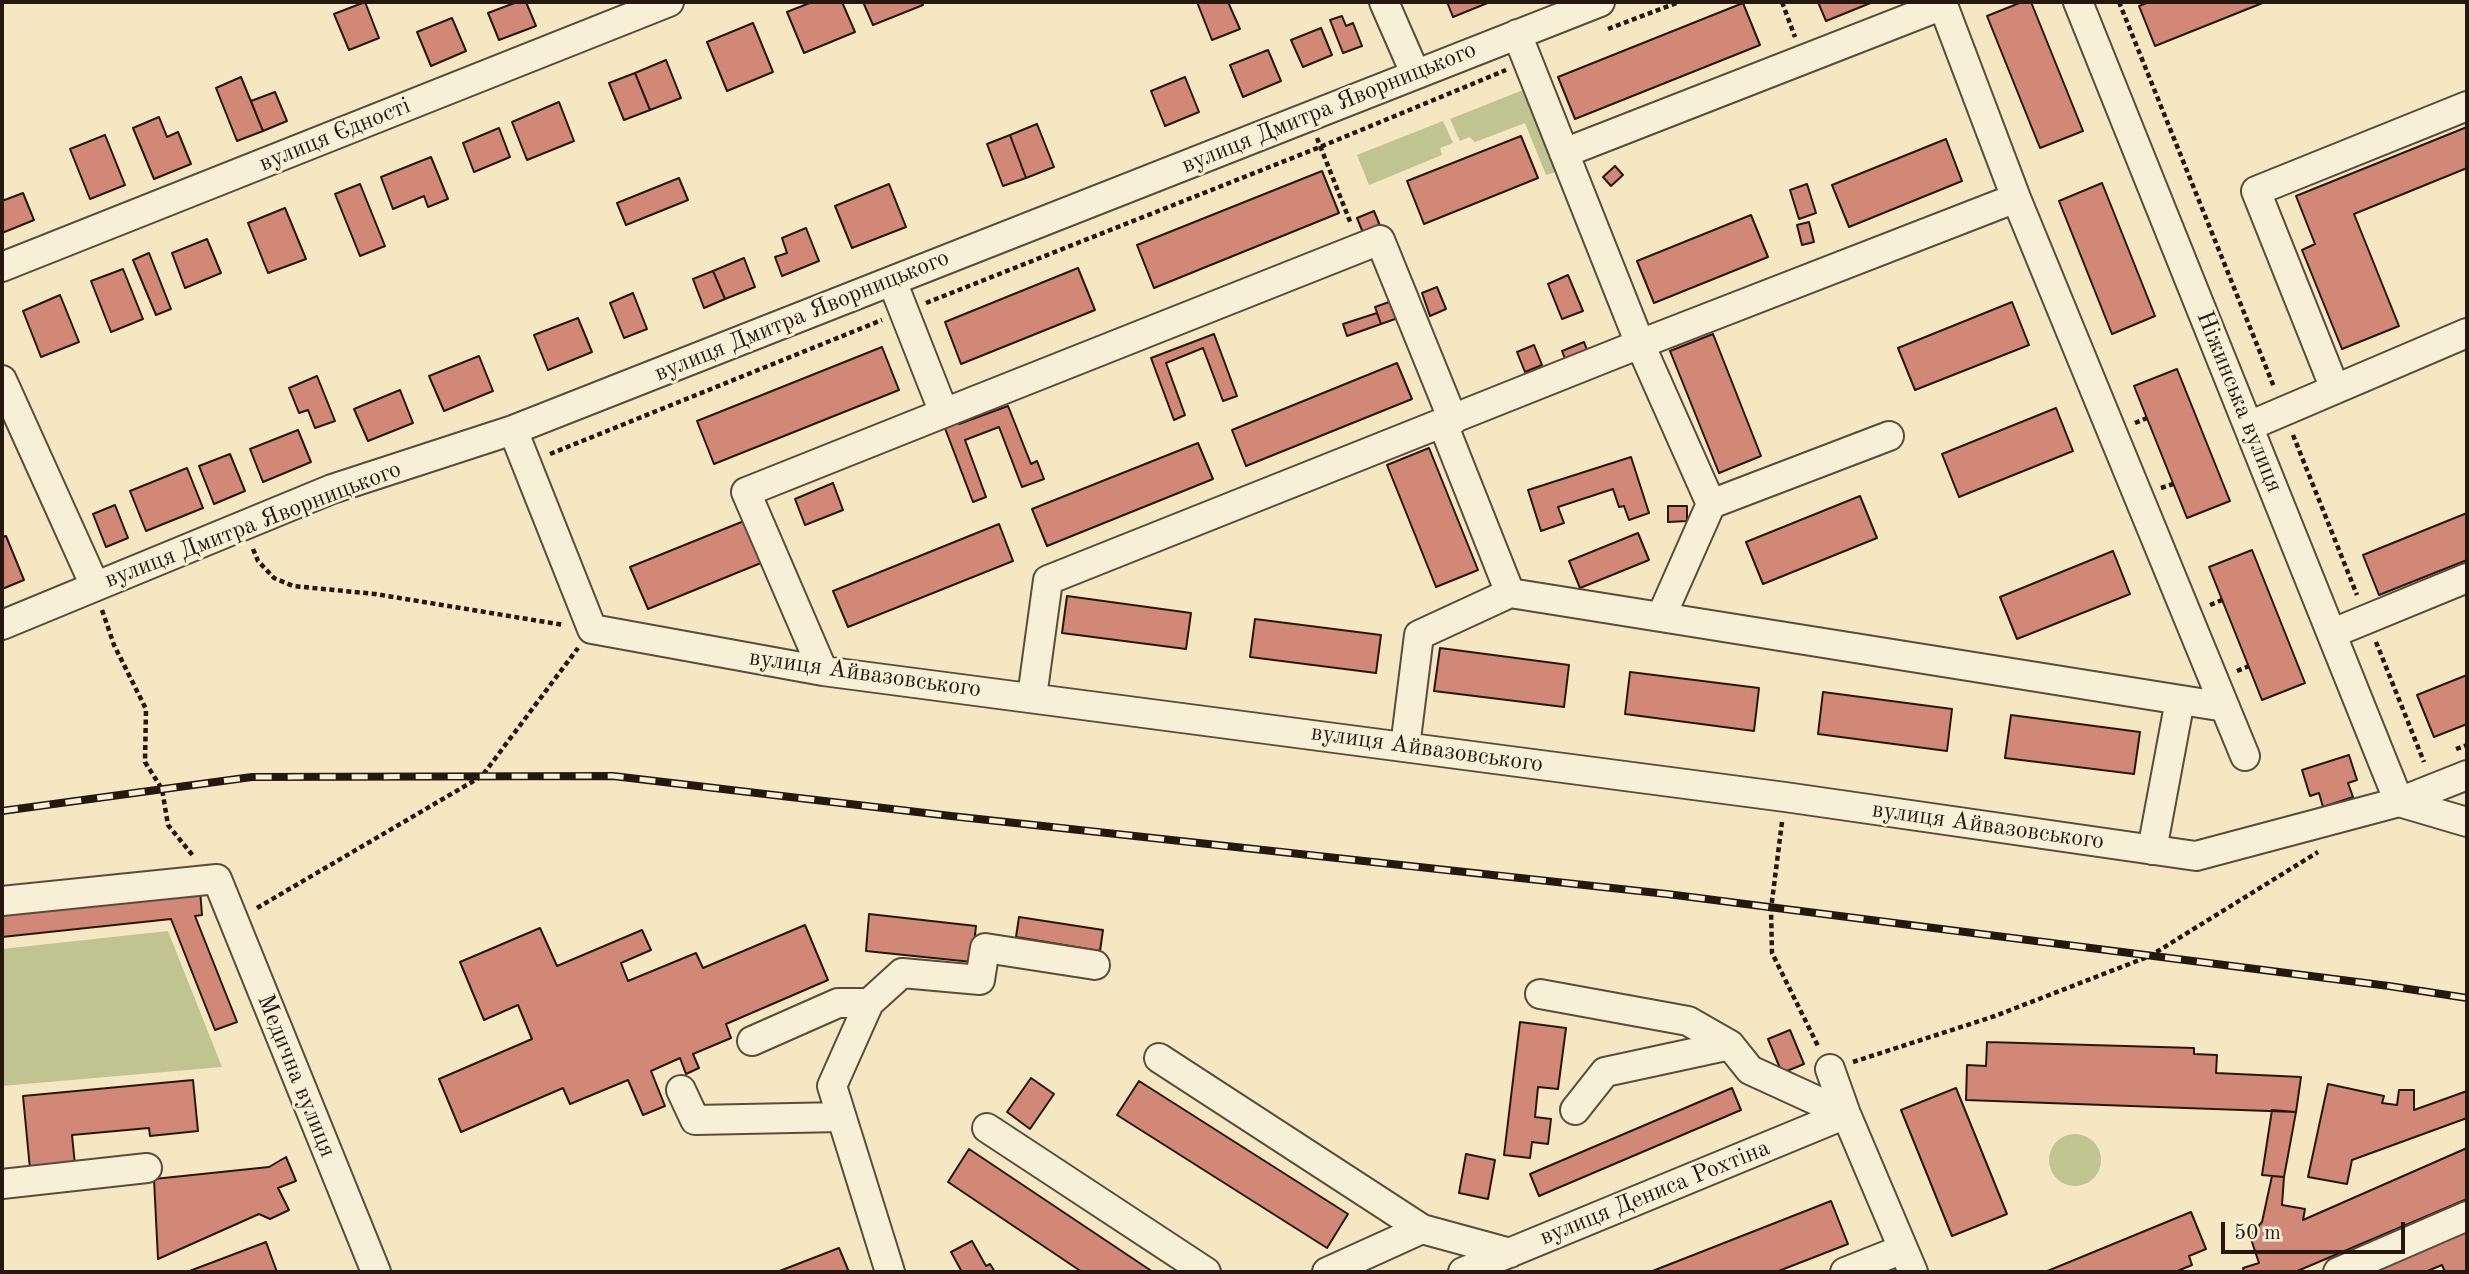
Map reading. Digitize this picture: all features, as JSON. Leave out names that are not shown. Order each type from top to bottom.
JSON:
[{"type":"street","name":"вулиця Єдності","points":[[2,267],[669,2]]},
{"type":"street","points":[[1384,2],[1415,74]]},
{"type":"street","name":"вулиця Дмитра Яворницького","points":[[2,625],[332,489],[513,430],[1600,2]]},
{"type":"street","name":"Ніжинська вулиця","points":[[2078,2],[2399,802]]},
{"type":"street","points":[[1564,153],[1943,5],[2016,198],[2245,756]]},
{"type":"street","points":[[1517,34],[1640,344],[1711,504]]},
{"type":"street","points":[[2335,389],[2256,191],[2467,107]]},
{"type":"street","points":[[1032,697],[1048,580],[1640,344],[2016,198]]},
{"type":"street","points":[[823,671],[746,492],[1381,240],[1510,593]]},
{"type":"street","points":[[892,281],[944,413]]},
{"type":"street","points":[[2249,426],[2467,333]]},
{"type":"street","points":[[2,380],[95,586]]},
{"type":"street","points":[[513,430],[592,629]]},
{"type":"street","points":[[1661,617],[1711,504],[1889,436]]},
{"type":"street","points":[[2333,633],[2467,578]]},
{"type":"street","points":[[1405,747],[1419,635],[1510,593],[2225,707]]},
{"type":"street","name":"вулиця Айвазовського","points":[[592,629],[823,671],[1785,797],[2196,856],[2399,802],[2467,775]]},
{"type":"street","points":[[2152,850],[2180,699]]},
{"type":"street","points":[[2399,802],[2467,822]]},
{"type":"street","points":[[2,901],[210,880]]},
{"type":"street","name":"Медична вулиця","points":[[210,880],[234,921],[376,1272]]},
{"type":"street","points":[[890,1272],[832,1086],[869,1003],[902,973],[980,981],[985,948],[1095,965]]},
{"type":"street","points":[[1540,994],[1688,1021],[1730,1045],[1750,1070],[1846,1114]]},
{"type":"street","points":[[752,1041],[838,1003],[869,1003]]},
{"type":"street","points":[[1575,1110],[1605,1072],[1730,1045]]},
{"type":"street","points":[[1159,1058],[1422,1230],[1510,1253]]},
{"type":"street","points":[[1830,1069],[1846,1114],[1908,1261],[1844,1272]]},
{"type":"street","points":[[681,1090],[695,1120],[841,1117]]},
{"type":"street","name":"вулиця Дениса Рохтіна","points":[[1463,1272],[1846,1114]]},
{"type":"street","points":[[987,1128],[1206,1272]]},
{"type":"street","points":[[2,1184],[147,1168]]},
{"type":"street","points":[[2338,1272],[2467,1216]]},
{"type":"street","points":[[1327,1272],[1422,1230]]},
{"type":"path","points":[[1604,31],[1679,2]]},
{"type":"path","points":[[1782,2],[1802,60]]},
{"type":"path","points":[[2119,2],[2424,762]]},
{"type":"path","points":[[526,464],[1321,147],[1528,61]]},
{"type":"path","points":[[1308,116],[1361,247]]},
{"type":"path","points":[[234,921],[482,776],[592,629],[375,594],[293,586],[274,578],[258,561],[244,525]]},
{"type":"path","points":[[95,586],[114,645],[146,709],[145,762],[162,789],[167,825],[192,853],[210,880]]},
{"type":"path","points":[[1785,797],[1771,909],[1772,953],[1830,1069],[1995,1016],[2150,956],[2328,846]]},
{"type":"green space","points":[[1523,90],[1556,172],[1546,175],[1525,123],[1475,142],[1469,137],[1460,141],[1450,119]]},
{"type":"green space","points":[[1443,121],[1453,143],[1440,148],[1442,155],[1369,185],[1357,155]]},
{"type":"green space","points":[[168,931],[222,1067],[2,1086],[2,949]]},
{"type":"green space","points":[[2075,1134],[2085,1136],[2093,1142],[2099,1150],[2099,1170],[2093,1178],[2085,1184],[2075,1186],[2065,1184],[2057,1178],[2051,1170],[2049,1160],[2051,1150],[2057,1142],[2065,1136]]},
{"type":"building","points":[[365,2],[379,38],[349,50],[334,14]]},
{"type":"building","points":[[517,2],[526,2],[536,26],[499,40],[488,13]]},
{"type":"building","points":[[812,2],[842,2],[855,32],[804,53],[787,12]]},
{"type":"building","points":[[863,2],[921,2],[923,5],[873,25]]},
{"type":"building","points":[[1197,2],[1228,2],[1240,29],[1212,40]]},
{"type":"building","points":[[1447,2],[1490,2],[1453,17]]},
{"type":"building","points":[[1818,2],[1873,2],[1826,21]]},
{"type":"building","points":[[2022,2],[2031,2],[2083,131],[2040,148],[1987,16]]},
{"type":"building","points":[[2149,2],[2265,2],[2155,46],[2139,6]]},
{"type":"building","points":[[1743,3],[1760,45],[1575,119],[1558,77]]},
{"type":"building","points":[[1342,16],[1346,26],[1353,23],[1362,46],[1343,53],[1330,20]]},
{"type":"building","points":[[452,18],[466,51],[431,66],[417,32]]},
{"type":"building","points":[[753,23],[773,72],[727,91],[707,42]]},
{"type":"building","points":[[1321,28],[1332,55],[1303,67],[1291,40]]},
{"type":"building","points":[[1268,50],[1281,81],[1243,97],[1230,65]]},
{"type":"building","points":[[666,60],[681,98],[650,110],[635,73]]},
{"type":"building","points":[[635,73],[650,110],[624,120],[609,83]]},
{"type":"building","points":[[241,77],[263,131],[237,141],[216,88]]},
{"type":"building","points":[[1185,77],[1199,112],[1165,126],[1151,91]]},
{"type":"building","points":[[275,92],[287,121],[263,131],[251,101]]},
{"type":"building","points":[[559,102],[574,141],[527,160],[512,122]]},
{"type":"building","points":[[159,117],[167,137],[178,132],[191,164],[154,179],[133,128]]},
{"type":"building","points":[[1037,124],[1054,167],[1026,178],[1010,135]]},
{"type":"building","points":[[2467,127],[2467,168],[2354,214],[2399,326],[2342,349],[2302,250],[2315,244],[2296,196]]},
{"type":"building","points":[[499,128],[510,157],[474,172],[463,143]]},
{"type":"building","points":[[105,135],[125,185],[90,199],[70,149]]},
{"type":"building","points":[[1010,135],[1026,178],[1003,186],[987,144]]},
{"type":"building","points":[[1521,136],[1538,178],[1424,224],[1407,181]]},
{"type":"building","points":[[1946,139],[1962,181],[1849,227],[1832,185]]},
{"type":"building","points":[[431,157],[448,199],[428,207],[424,196],[393,209],[381,177]]},
{"type":"building","points":[[1615,166],[1623,175],[1611,186],[1603,177]]},
{"type":"building","points":[[1322,171],[1339,213],[1154,288],[1137,245]]},
{"type":"building","points":[[679,178],[688,200],[626,225],[617,203]]},
{"type":"building","points":[[2102,183],[2155,316],[2112,334],[2059,201]]},
{"type":"building","points":[[360,184],[385,246],[360,256],[335,194]]},
{"type":"building","points":[[889,184],[906,227],[852,248],[835,206]]},
{"type":"building","points":[[1807,184],[1816,213],[1799,219],[1790,190]]},
{"type":"building","points":[[23,193],[34,220],[2,233],[2,201]]},
{"type":"building","points":[[285,208],[306,259],[268,273],[248,223]]},
{"type":"building","points":[[1374,211],[1383,233],[1366,240],[1357,218]]},
{"type":"building","points":[[1751,215],[1768,257],[1654,303],[1637,261]]},
{"type":"building","points":[[1809,222],[1814,242],[1802,245],[1797,225]]},
{"type":"building","points":[[806,228],[819,261],[782,276],[775,257],[787,253],[782,238]]},
{"type":"building","points":[[207,239],[221,273],[185,288],[172,253]]},
{"type":"building","points":[[149,253],[171,309],[156,315],[133,260]]},
{"type":"building","points":[[744,258],[755,287],[725,299],[713,271]]},
{"type":"building","points":[[1078,268],[1095,310],[961,364],[945,322]]},
{"type":"building","points":[[123,269],[143,319],[111,332],[91,281]]},
{"type":"building","points":[[713,271],[725,299],[704,308],[693,279]]},
{"type":"building","points":[[1568,275],[1583,311],[1562,319],[1548,284]]},
{"type":"building","points":[[1437,287],[1446,309],[1430,316],[1422,293]]},
{"type":"building","points":[[633,293],[647,329],[624,338],[610,303]]},
{"type":"building","points":[[60,295],[79,342],[41,357],[23,311]]},
{"type":"building","points":[[1392,301],[1398,318],[1381,324],[1375,307]]},
{"type":"building","points":[[2012,302],[2029,345],[1915,390],[1898,348]]},
{"type":"building","points":[[1377,313],[1381,324],[1347,336],[1343,324]]},
{"type":"building","points":[[578,318],[592,352],[548,370],[534,335]]},
{"type":"building","points":[[1214,334],[1237,396],[1223,401],[1203,348],[1166,363],[1185,415],[1174,420],[1151,358]]},
{"type":"building","points":[[1713,334],[1761,456],[1719,473],[1670,351]]},
{"type":"building","points":[[1584,342],[1589,355],[1567,364],[1562,351]]},
{"type":"building","points":[[1534,345],[1542,365],[1525,372],[1517,352]]},
{"type":"building","points":[[882,347],[899,390],[714,464],[697,421]]},
{"type":"building","points":[[479,356],[493,391],[444,411],[429,376]]},
{"type":"building","points":[[1397,363],[1412,399],[1246,466],[1232,430]]},
{"type":"building","points":[[2177,369],[2230,501],[2187,518],[2134,386]]},
{"type":"building","points":[[317,376],[335,421],[315,428],[308,410],[299,413],[289,388]]},
{"type":"building","points":[[400,390],[413,423],[368,441],[354,409]]},
{"type":"building","points":[[1008,406],[1031,464],[1037,461],[1044,479],[1022,487],[999,427],[965,440],[986,497],[973,502],[943,423],[957,418],[959,424]]},
{"type":"building","points":[[2056,408],[2073,451],[1959,497],[1942,454]]},
{"type":"building","points":[[298,430],[311,462],[263,482],[250,449]]},
{"type":"building","points":[[1198,443],[1213,479],[1047,546],[1032,509]]},
{"type":"building","points":[[1429,448],[1478,570],[1436,587],[1387,465]]},
{"type":"building","points":[[230,454],[245,491],[214,504],[199,466]]},
{"type":"building","points":[[1631,457],[1649,513],[1629,520],[1624,506],[1619,507],[1613,489],[1558,507],[1564,523],[1541,531],[1528,490]]},
{"type":"building","points":[[187,468],[203,508],[146,531],[130,491]]},
{"type":"building","points":[[833,483],[843,510],[805,525],[795,499]]},
{"type":"building","points":[[1860,496],[1877,538],[1763,584],[1746,542]]},
{"type":"building","points":[[115,505],[128,538],[106,547],[93,514]]},
{"type":"building","points":[[1668,506],[1687,506],[1687,521],[1668,522]]},
{"type":"building","points":[[2467,513],[2467,560],[2379,595],[2363,555]]},
{"type":"building","points":[[744,521],[761,563],[648,609],[630,567]]},
{"type":"building","points":[[999,524],[1013,561],[848,627],[833,591]]},
{"type":"building","points":[[1638,533],[1649,560],[1580,588],[1569,561]]},
{"type":"building","points":[[6,536],[24,580],[2,589],[2,537]]},
{"type":"building","points":[[2252,550],[2305,683],[2262,700],[2209,567]]},
{"type":"building","points":[[2113,551],[2130,594],[2017,639],[2000,597]]},
{"type":"building","points":[[1067,596],[1191,613],[1186,649],[1062,633]]},
{"type":"building","points":[[1255,619],[1381,635],[1376,673],[1250,657]]},
{"type":"building","points":[[1440,648],[1569,665],[1564,707],[1434,691]]},
{"type":"building","points":[[1630,672],[1759,688],[1754,731],[1625,714]]},
{"type":"building","points":[[2467,675],[2467,724],[2434,737],[2417,695]]},
{"type":"building","points":[[1823,692],[1952,709],[1947,751],[1818,734]]},
{"type":"building","points":[[2011,715],[2140,732],[2134,774],[2005,758]]},
{"type":"building","points":[[2349,755],[2357,780],[2348,783],[2353,797],[2323,807],[2319,793],[2310,796],[2302,770]]},
{"type":"building","points":[[200,890],[202,915],[195,916],[237,1022],[215,1030],[171,919],[2,937],[2,912]]},
{"type":"building","points":[[869,914],[976,926],[972,962],[866,951]]},
{"type":"building","points":[[1019,917],[1103,930],[1100,951],[1016,937]]},
{"type":"building","points":[[805,925],[828,980],[726,1024],[731,1038],[693,1054],[699,1068],[686,1074],[680,1058],[651,1071],[665,1106],[643,1115],[628,1080],[570,1104],[563,1088],[461,1132],[439,1079],[532,1039],[518,1005],[484,1020],[460,962],[540,928],[557,966],[642,930],[651,950],[621,963],[628,981],[696,953],[703,968]]},
{"type":"building","points":[[1520,1022],[1566,1028],[1558,1089],[1538,1087],[1535,1117],[1551,1119],[1548,1144],[1532,1142],[1530,1158],[1504,1155]]},
{"type":"building","points":[[1790,1030],[1804,1064],[1782,1073],[1768,1039]]},
{"type":"building","points":[[1987,1042],[2194,1048],[2194,1054],[2217,1055],[2216,1073],[2301,1077],[2296,1112],[1966,1100],[1967,1065],[1986,1066]]},
{"type":"building","points":[[1031,1078],[1054,1094],[1030,1129],[1007,1112]]},
{"type":"building","points":[[193,1080],[198,1131],[150,1136],[149,1128],[72,1135],[75,1165],[30,1169],[23,1096]]},
{"type":"building","points":[[1139,1081],[1348,1214],[1327,1248],[1117,1115]]},
{"type":"building","points":[[2328,1084],[2384,1096],[2382,1103],[2397,1105],[2399,1090],[2414,1090],[2414,1110],[2467,1091],[2467,1118],[2352,1160],[2347,1184],[2308,1177]]},
{"type":"building","points":[[1732,1088],[1741,1110],[1539,1196],[1530,1174]]},
{"type":"building","points":[[1956,1088],[2007,1214],[1952,1236],[1901,1110]]},
{"type":"building","points":[[2272,1110],[2296,1112],[2284,1177],[2262,1175]]},
{"type":"building","points":[[2467,1148],[2467,1199],[2295,1272],[2244,1272],[2243,1268],[2259,1263],[2250,1236],[2262,1222],[2272,1176],[2284,1177],[2282,1205],[2305,1209],[2303,1220]]},
{"type":"building","points":[[969,1149],[1153,1272],[1082,1272],[948,1182]]},
{"type":"building","points":[[1466,1154],[1495,1160],[1488,1199],[1459,1193]]},
{"type":"building","points":[[286,1157],[296,1181],[278,1188],[289,1210],[270,1219],[259,1214],[158,1259],[154,1179],[269,1167]]},
{"type":"building","points":[[1831,1201],[1848,1244],[1776,1272],[1650,1272]]},
{"type":"building","points":[[2191,1212],[2206,1249],[2189,1256],[2192,1265],[2175,1272],[2045,1272]]},
{"type":"building","points":[[2467,1231],[2467,1272],[2445,1272],[2442,1265],[2425,1272],[2369,1272]]},
{"type":"building","points":[[972,1241],[986,1266],[990,1264],[995,1272],[962,1272],[951,1252]]},
{"type":"building","points":[[266,1242],[277,1272],[187,1272]]},
{"type":"building","points":[[839,1248],[849,1272],[777,1272]]},
{"type":"railway","points":[[2,811],[252,777],[613,776],[951,816],[1667,894],[2467,998]]}]
